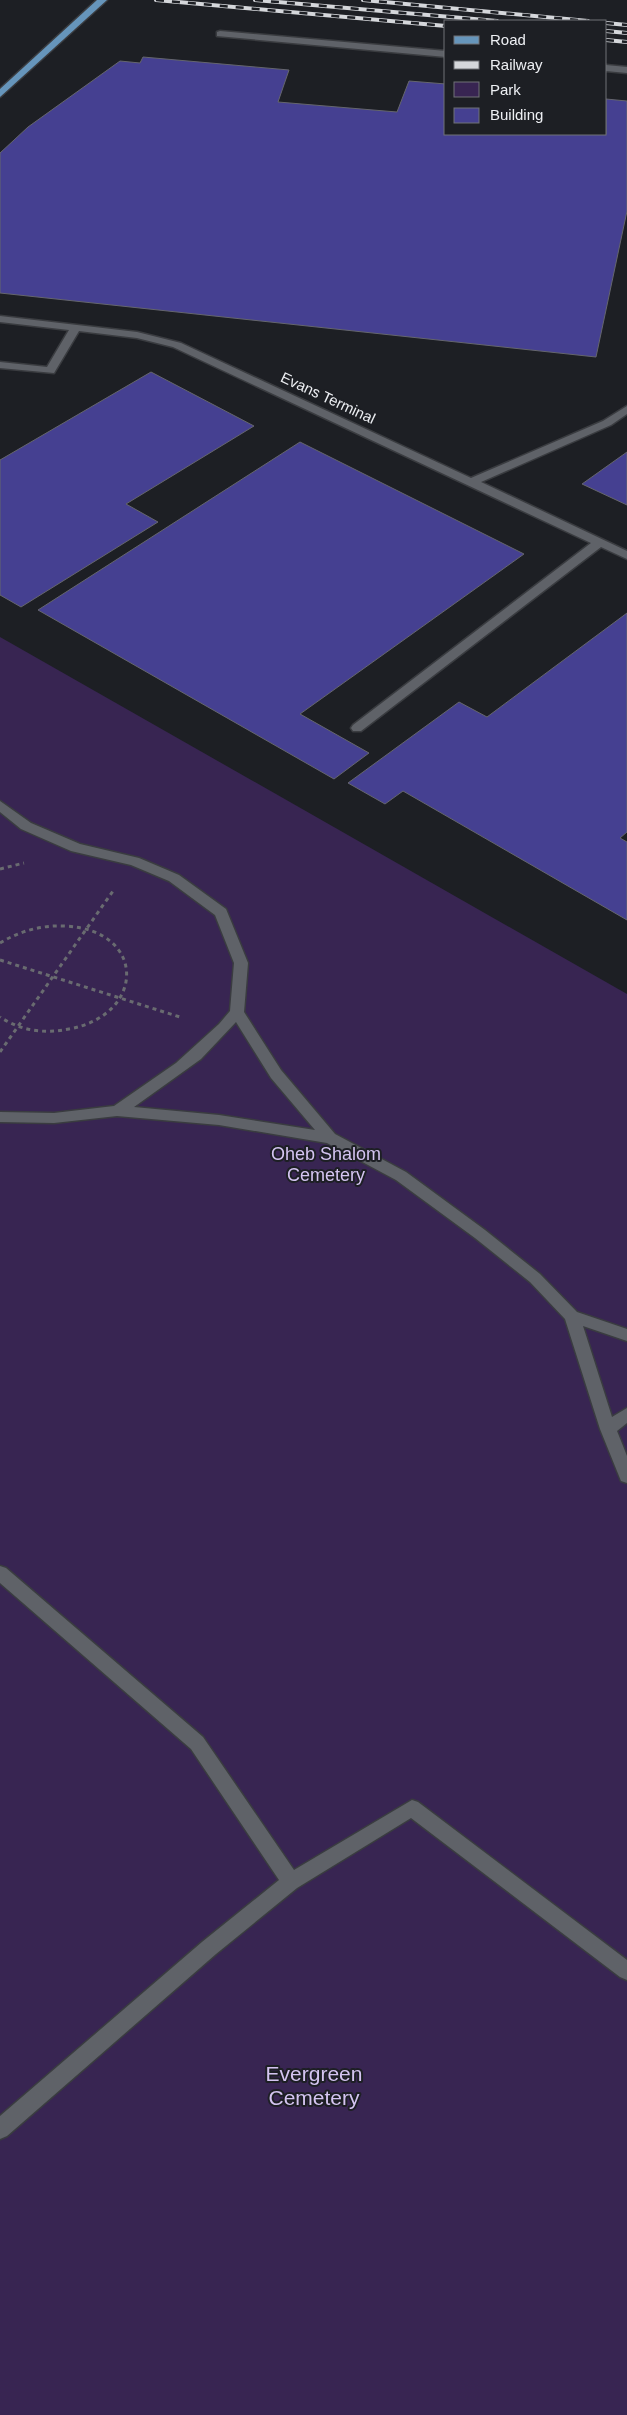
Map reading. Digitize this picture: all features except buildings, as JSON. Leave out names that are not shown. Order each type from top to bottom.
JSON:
[{"type":"main road","points":[[0,94],[102,0]]},
{"type":"street","points":[[220,34],[444,54]]},
{"type":"street","points":[[607,68],[627,70]]},
{"type":"street","name":"Evans Terminal","points":[[0,319],[136,335],[190,350],[627,555]]},
{"type":"street","points":[[0,365],[50,372],[76,328]]},
{"type":"street","points":[[472,482],[607,423],[627,409]]},
{"type":"street","points":[[357,728],[600,542]]},
{"type":"street","points":[[0,805],[26,826],[76,848],[134,861],[174,878],[221,912],[241,963],[237,1012],[223,1031],[181,1069],[117,1111]]},
{"type":"street","points":[[237,1012],[276,1074],[330,1138]]},
{"type":"street","points":[[0,1118],[54,1118],[117,1111],[218,1120],[330,1138],[401,1176],[480,1234],[535,1278],[572,1316],[627,1335]]},
{"type":"street","points":[[572,1316],[608,1430],[627,1476]]},
{"type":"street","points":[[608,1430],[627,1414]]},
{"type":"street","points":[[0,1573],[198,1743],[291,1882]]},
{"type":"street","points":[[0,2129],[209,1948],[291,1882],[412,1808],[627,1971]]},
{"type":"path","points":[[0,1052],[134,861]]},
{"type":"path","points":[[0,943],[30,928],[55,925],[87,928],[110,939],[124,955],[128,976],[120,999],[106,1014],[81,1027],[48,1031],[17,1027],[0,1017]]},
{"type":"path","points":[[0,960],[223,1031]]},
{"type":"green space","points":[[0,637],[627,994],[627,2415],[0,2415]]},
{"type":"railway","points":[[156,0],[444,26]]},
{"type":"railway","points":[[255,0],[485,20]]},
{"type":"railway","points":[[363,0],[577,20]]},
{"type":"railway","points":[[607,23],[627,25]]},
{"type":"railway","points":[[607,31],[627,33]]},
{"type":"railway","points":[[607,40],[627,42]]},
{"type":"park label","name":"Oheb Shalom Cemetery","points":[[326,1164]]},
{"type":"park label","name":"Evergreen Cemetery","points":[[314,2086]]}]
